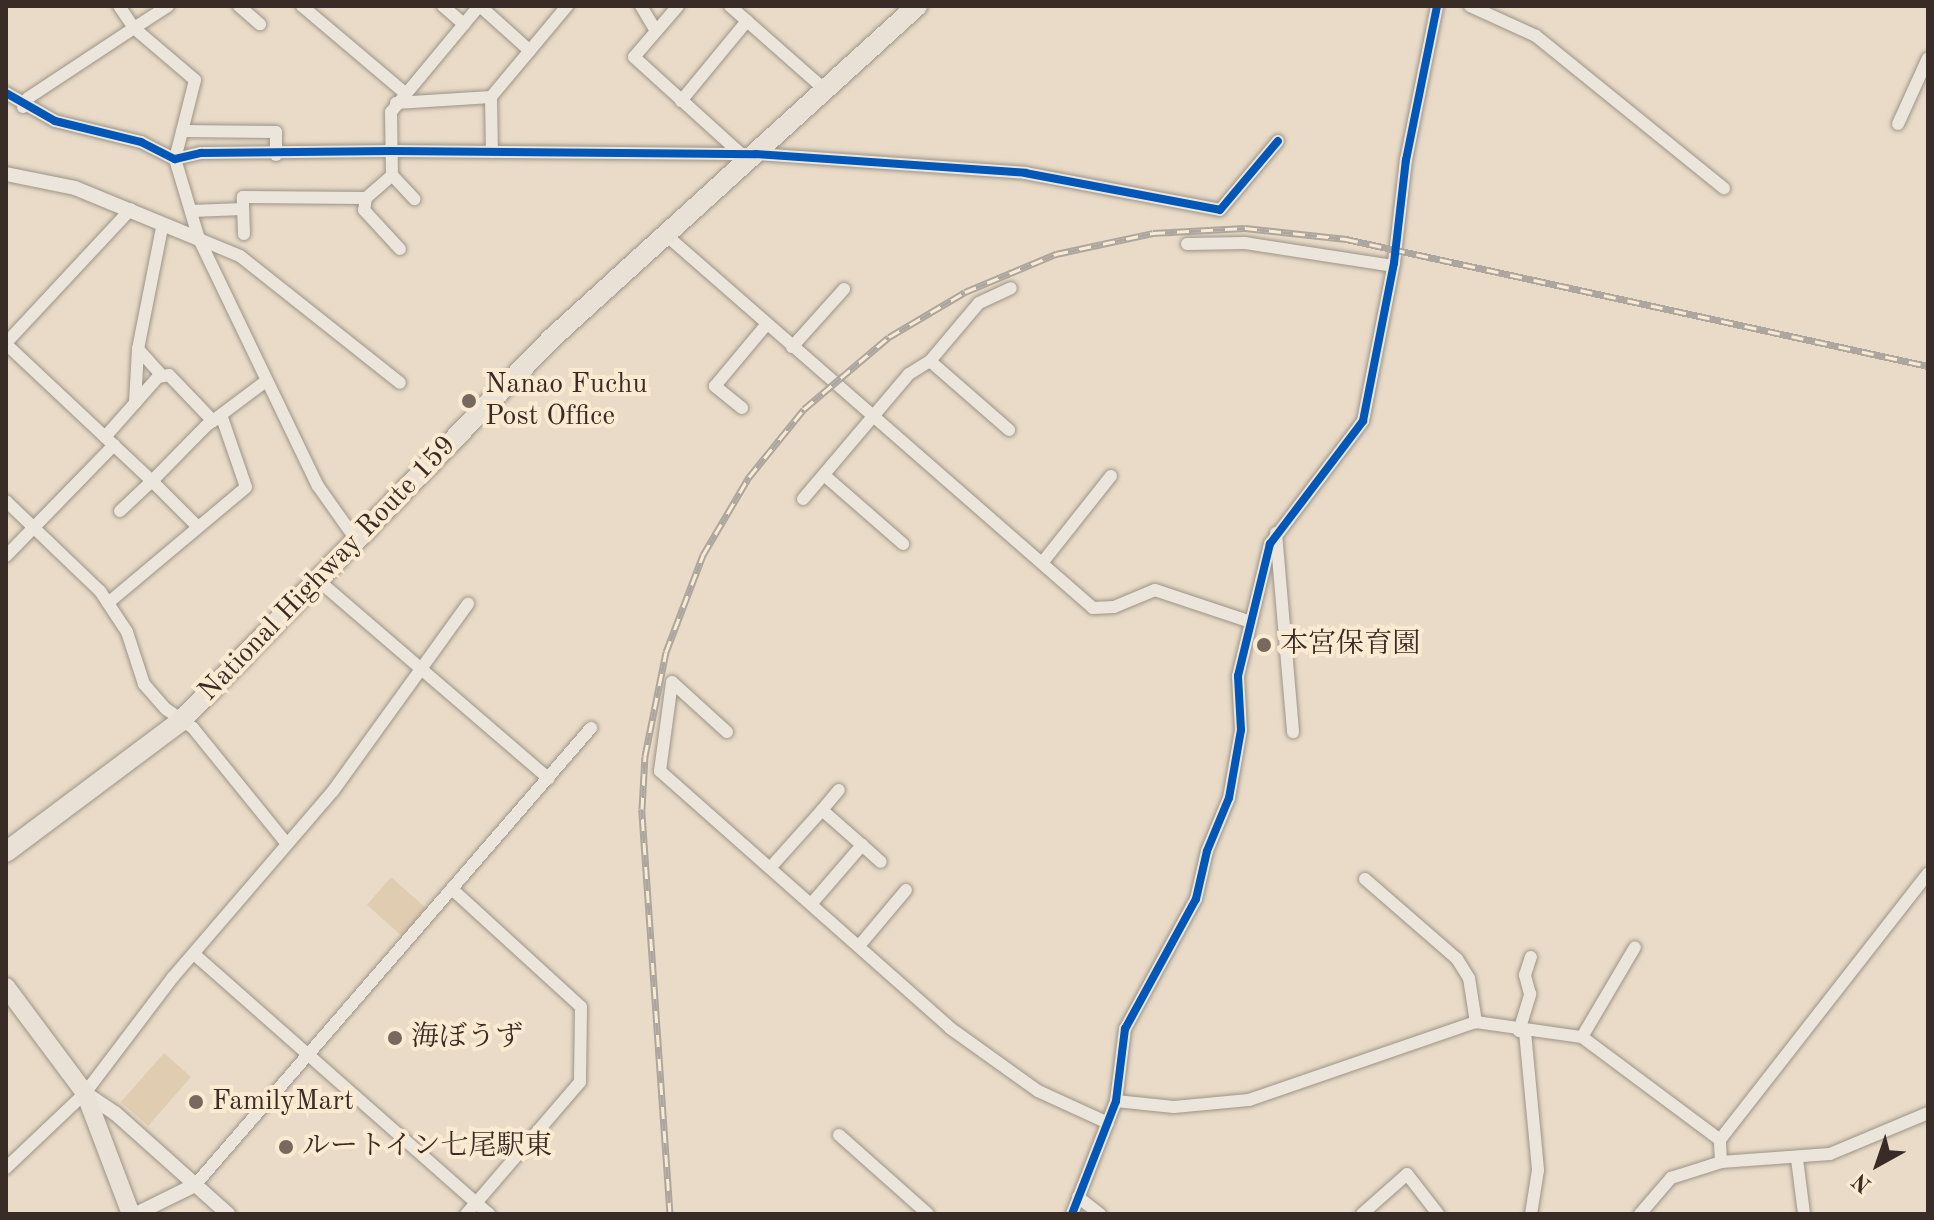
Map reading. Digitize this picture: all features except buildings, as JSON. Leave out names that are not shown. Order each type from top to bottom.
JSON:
[{"type":"highway","name":"National Highway Route 159","points":[[6,852],[181,721],[551,339],[666,235],[748,154],[917,6]]},
{"type":"main road","points":[[6,987],[85,1093],[133,1214]]},
{"type":"street","points":[[119,6],[134,28],[195,80],[175,159],[199,239],[318,486],[357,541]]},
{"type":"street","points":[[23,107],[28,98],[168,6]]},
{"type":"street","points":[[239,6],[260,24]]},
{"type":"street","points":[[302,6],[401,98],[491,97]]},
{"type":"street","points":[[443,6],[464,24]]},
{"type":"street","points":[[414,199],[392,175],[391,112],[401,98],[479,6],[530,51]]},
{"type":"street","points":[[492,152],[491,97],[567,6]]},
{"type":"street","points":[[641,6],[656,31]]},
{"type":"street","points":[[678,6],[634,57],[681,101],[748,154]]},
{"type":"street","points":[[730,6],[824,89]]},
{"type":"street","points":[[1072,1214],[1116,1101],[1125,1029],[1196,899],[1207,851],[1229,798],[1240,753],[1238,676],[1248,621],[1276,530],[1347,449],[1363,421],[1393,266],[1406,160],[1437,6]]},
{"type":"street","points":[[1470,6],[1536,36],[1724,188]]},
{"type":"street","points":[[681,101],[747,21]]},
{"type":"street","points":[[1898,124],[1928,58]]},
{"type":"street","points":[[6,93],[23,107],[55,121],[141,142],[175,159],[201,153],[276,155],[391,151],[748,154],[1025,173],[1220,210],[1278,141]]},
{"type":"street","points":[[6,106],[23,107]]},
{"type":"street","points":[[182,131],[276,132],[276,155]]},
{"type":"street","points":[[6,174],[75,188],[240,256],[400,383]]},
{"type":"street","points":[[392,175],[366,198],[364,210],[400,249]]},
{"type":"street","points":[[244,234],[243,197],[366,198]]},
{"type":"street","points":[[131,209],[6,344],[197,526]]},
{"type":"street","points":[[191,211],[243,209]]},
{"type":"street","points":[[135,403],[138,349],[163,223]]},
{"type":"street","points":[[666,235],[1093,608],[1114,607],[1155,590],[1248,621]]},
{"type":"street","points":[[1187,244],[1245,243],[1393,266]]},
{"type":"street","points":[[803,499],[875,416],[879,405],[909,374],[930,361],[979,303],[1011,288]]},
{"type":"street","points":[[792,347],[844,289]]},
{"type":"street","points":[[742,408],[715,386],[766,325]]},
{"type":"street","points":[[138,349],[162,376]]},
{"type":"street","points":[[930,361],[1009,430]]},
{"type":"street","points":[[6,556],[109,441],[135,403],[162,376],[169,375],[217,418],[246,487],[108,603]]},
{"type":"street","points":[[120,511],[217,418],[266,381]]},
{"type":"street","points":[[824,475],[903,544]]},
{"type":"street","points":[[1042,563],[1111,476]]},
{"type":"street","points":[[6,501],[35,525],[108,603],[127,632],[144,684],[181,721],[193,728],[287,844]]},
{"type":"street","points":[[1276,530],[1293,732]]},
{"type":"street","points":[[319,581],[549,779]]},
{"type":"street","points":[[6,1168],[85,1093],[194,954],[333,791],[468,604]]},
{"type":"street","points":[[727,732],[672,682],[660,771],[997,1063],[1038,1091],[1108,1123]]},
{"type":"street","points":[[133,1214],[195,1185],[591,728]]},
{"type":"street","points":[[770,868],[839,790]]},
{"type":"street","points":[[822,810],[881,862]]},
{"type":"street","points":[[812,903],[862,845]]},
{"type":"street","points":[[1721,1162],[1720,1140],[1928,873]]},
{"type":"street","points":[[1365,879],[1457,959],[1469,978],[1476,1022]]},
{"type":"street","points":[[453,890],[581,1007],[580,1082],[466,1214]]},
{"type":"street","points":[[859,946],[906,890]]},
{"type":"street","points":[[1582,1037],[1635,947]]},
{"type":"street","points":[[194,954],[489,1214]]},
{"type":"street","points":[[1531,957],[1525,975],[1530,994],[1522,1032],[1538,1170],[1531,1214]]},
{"type":"street","points":[[1116,1101],[1174,1107],[1249,1100],[1476,1022],[1522,1032],[1582,1037],[1720,1140]]},
{"type":"street","points":[[85,1093],[115,1113],[228,1214]]},
{"type":"street","points":[[1640,1214],[1671,1178],[1721,1162],[1797,1159],[1830,1154],[1928,1113]]},
{"type":"street","points":[[839,1135],[928,1214]]},
{"type":"street","points":[[1797,1159],[1799,1213]]},
{"type":"street","points":[[1362,1214],[1407,1174],[1437,1213]]},
{"type":"street","points":[[1078,1197],[1100,1214]]},
{"type":"shaded area","points":[[391,877],[427,909],[403,937],[367,905]]},
{"type":"shaded area","points":[[164,1053],[191,1077],[148,1126],[121,1102]]},
{"type":"railway","points":[[670,1214],[642,809],[645,756],[666,652],[703,555],[749,477],[804,409],[889,337],[965,292],[1056,254],[1153,233],[1245,228],[1346,239],[1928,366]]},
{"type":"cycle path","points":[[1072,1214],[1116,1101],[1125,1029],[1196,899],[1207,851],[1229,798],[1241,730],[1238,676],[1270,544],[1363,421],[1394,263],[1406,160],[1437,6]]},
{"type":"cycle path","points":[[6,93],[55,121],[141,142],[175,159],[201,153],[391,151],[756,154],[1025,173],[1220,210],[1278,141]]},
{"type":"place","name":"Nanao Fuchu Post Office","points":[[469,401]]},
{"type":"place","name":"本宮保育園","points":[[1264,645]]},
{"type":"place","name":"海ぼうず","points":[[395,1038]]},
{"type":"place","name":"FamilyMart","points":[[196,1102]]},
{"type":"place","name":"ルートイン七尾駅東","points":[[286,1147]]}]
